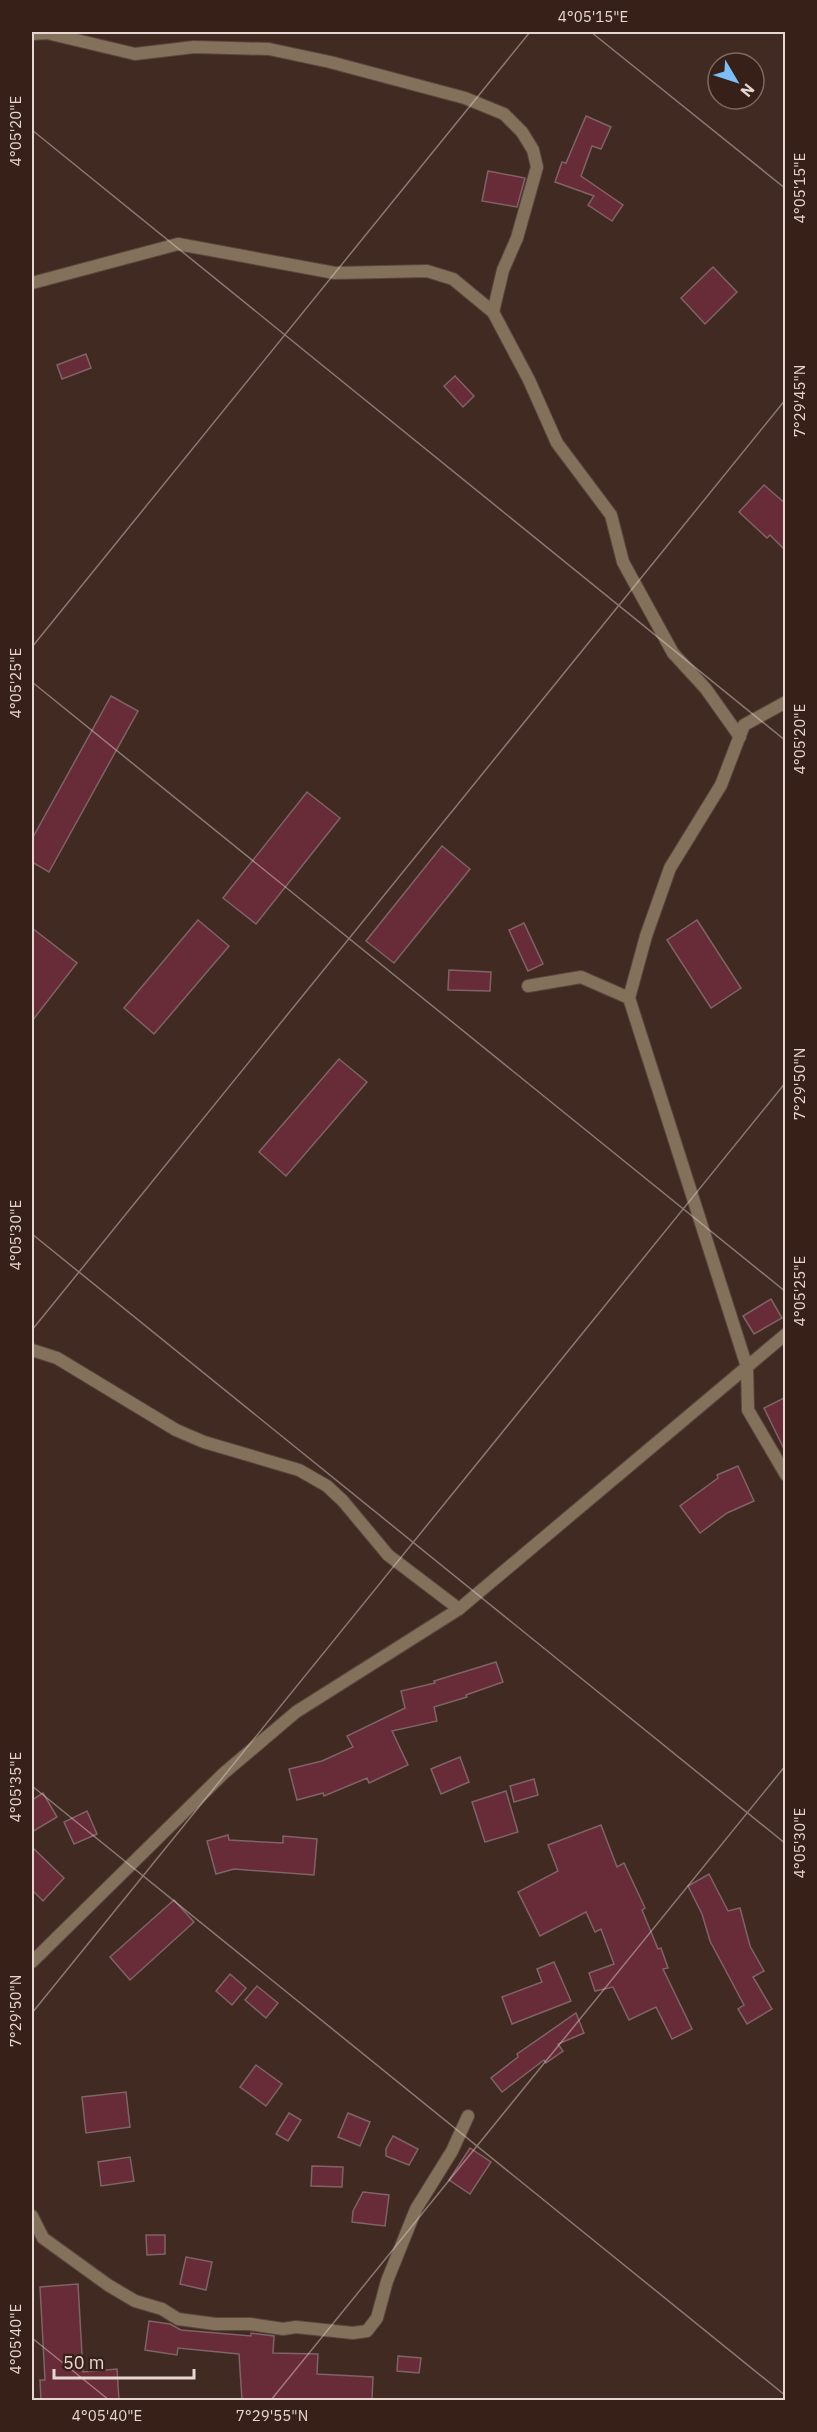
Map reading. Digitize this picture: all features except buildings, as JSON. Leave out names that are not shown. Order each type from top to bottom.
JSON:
[{"type":"street","points":[[32,34],[47,33],[135,54],[194,47],[269,49],[330,62],[465,98],[504,114],[522,132],[533,150],[537,167],[517,238],[503,270],[493,312]]},
{"type":"street","points":[[32,283],[178,244],[335,273],[427,271],[453,279],[493,312],[529,380],[557,443],[611,515],[623,562],[673,653],[706,689],[740,737]]},
{"type":"street","points":[[786,702],[744,725],[720,785],[670,868],[646,936],[629,998],[747,1367],[748,1410],[786,1475]]},
{"type":"street","points":[[528,986],[580,977],[629,998]]},
{"type":"street","points":[[32,1962],[224,1773],[296,1712],[459,1609],[786,1334]]},
{"type":"street","points":[[32,1350],[57,1358],[176,1430],[204,1442],[299,1470],[327,1486],[343,1501],[388,1555],[459,1609]]},
{"type":"street","points":[[32,2216],[43,2238],[108,2285],[135,2301],[162,2308],[178,2319],[284,2329],[296,2327],[353,2333],[367,2331],[377,2318],[387,2281],[416,2209],[452,2151],[468,2116]]}]
